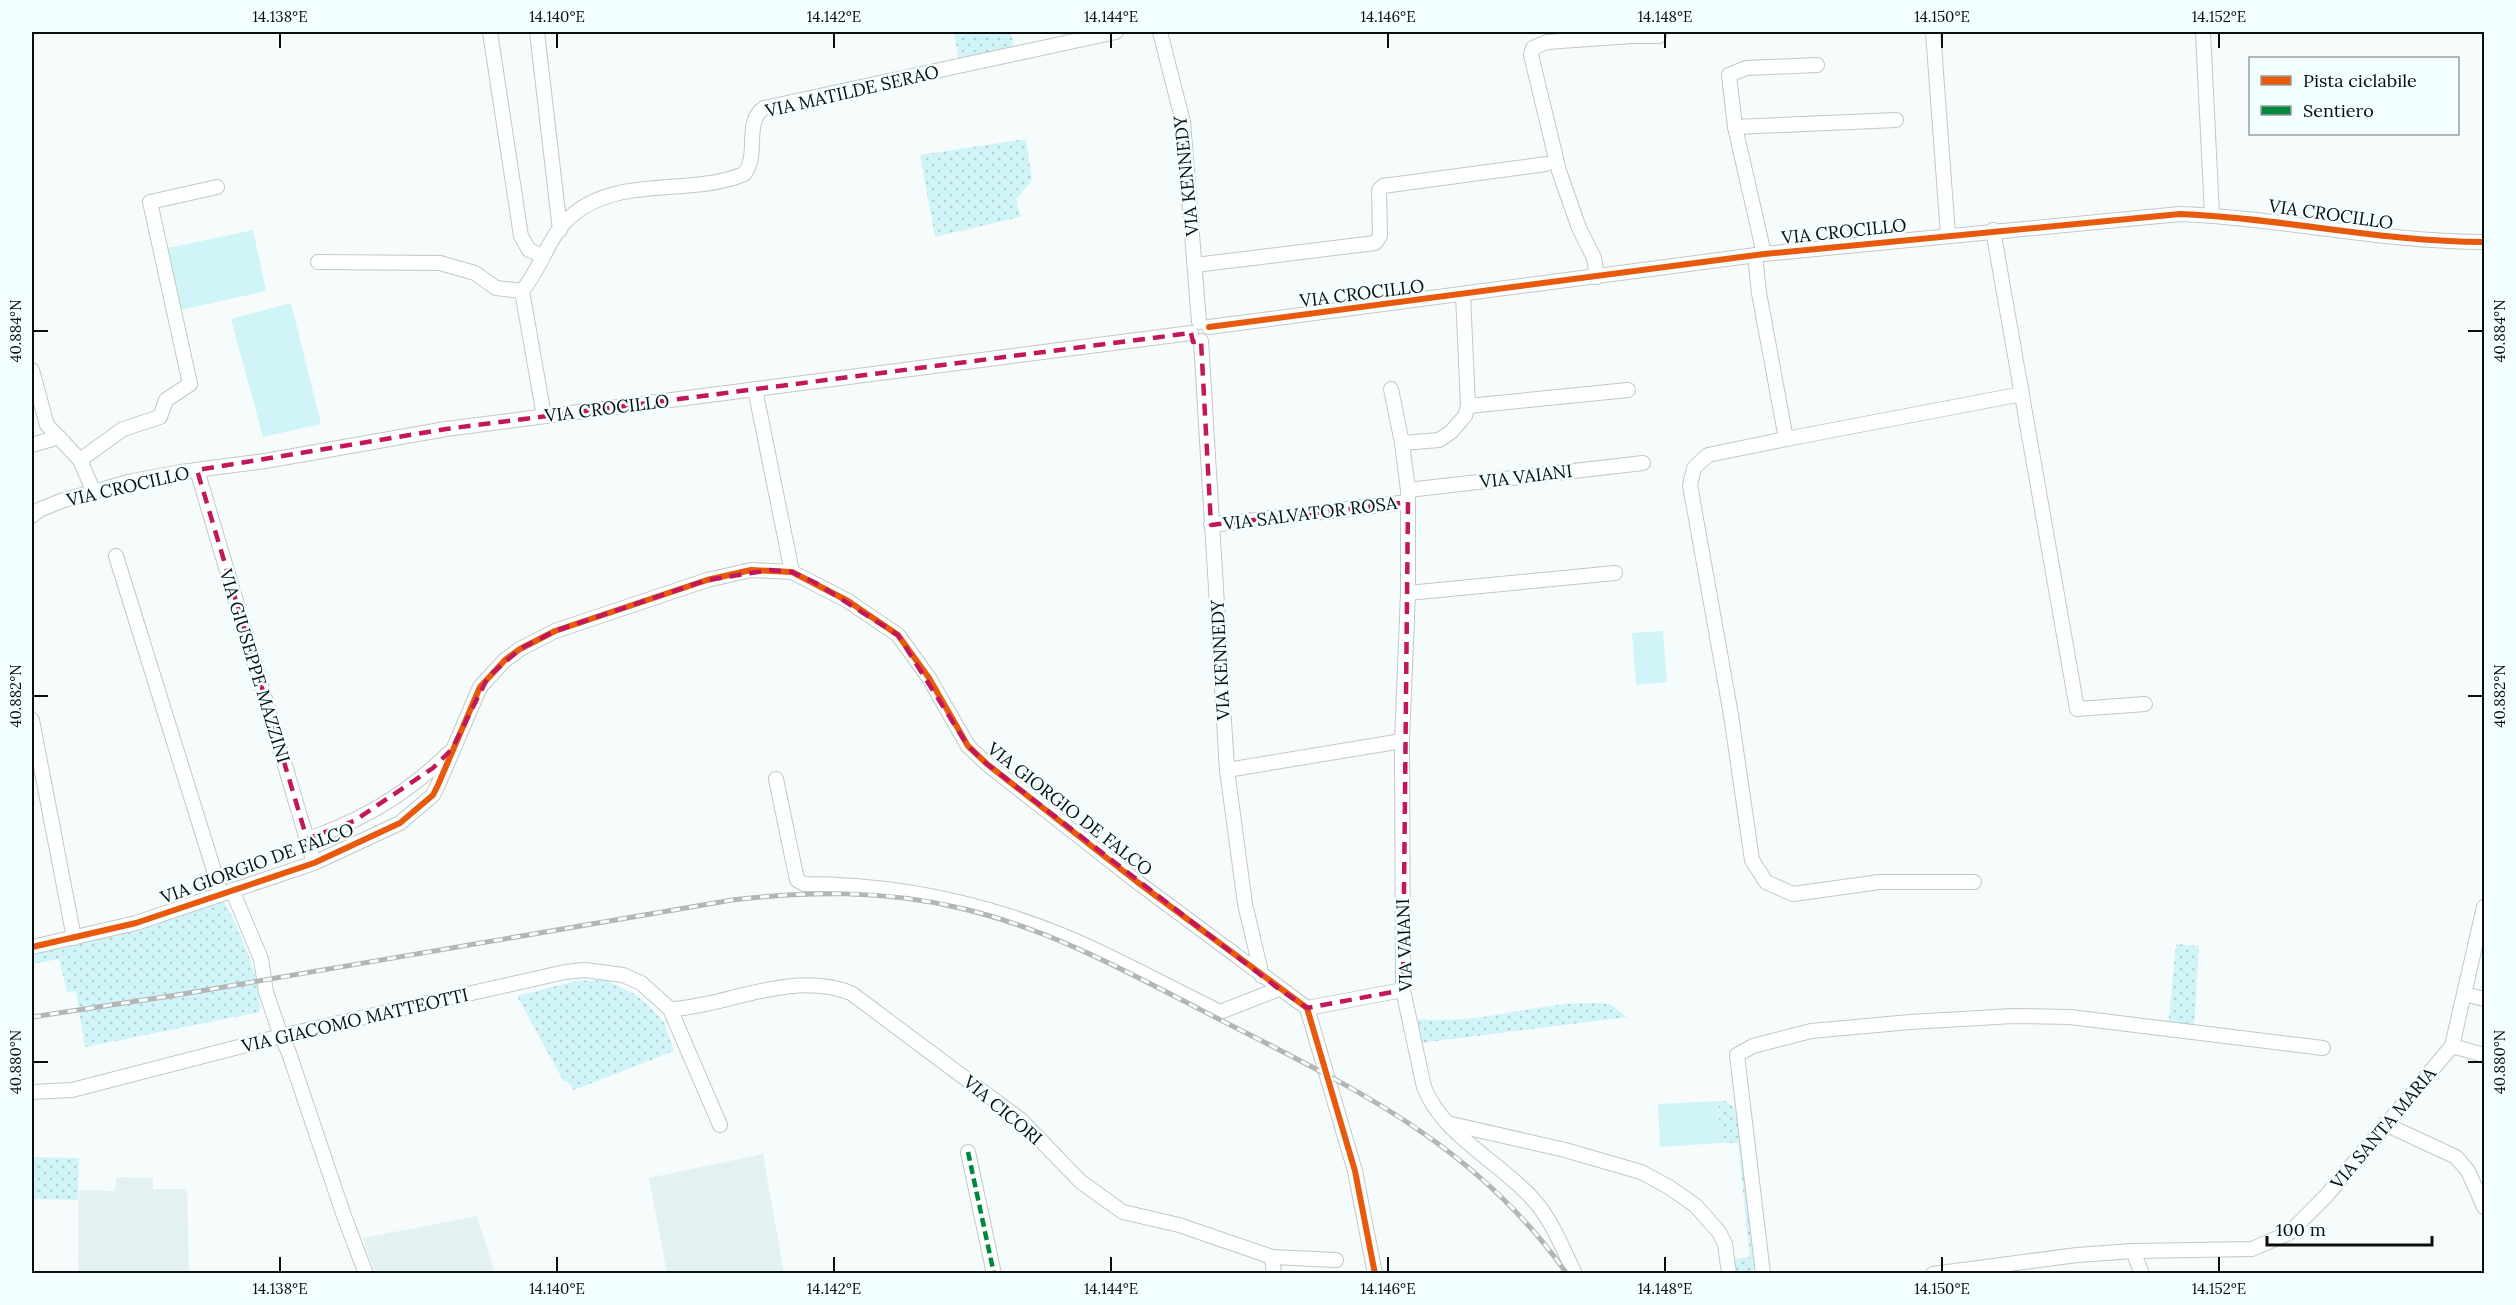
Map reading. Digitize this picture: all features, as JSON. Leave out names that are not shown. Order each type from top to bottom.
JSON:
[{"type":"street","points":[[490,32],[521,236],[529,250],[543,256]]},
{"type":"street","points":[[537,32],[560,230]]},
{"type":"street","name":"VIA MATILDE SERAO","points":[[522,291],[536,274],[543,256],[560,230],[582,208],[599,198],[671,186],[709,183],[744,174],[752,156],[754,119],[764,108],[1116,32]]},
{"type":"street","name":"VIA KENNEDY","points":[[1161,32],[1183,122],[1200,331],[1227,770],[1245,904],[1262,976]]},
{"type":"street","points":[[1933,32],[1948,235]]},
{"type":"street","points":[[2203,32],[2212,215]]},
{"type":"street","points":[[1597,277],[1594,258],[1579,228],[1561,178],[1531,55],[1533,48],[1547,42],[1586,35],[1659,36]]},
{"type":"street","points":[[1786,439],[1759,292],[1760,255],[1728,80],[1732,72],[1746,68],[1817,65]]},
{"type":"street","points":[[1735,127],[1896,120]]},
{"type":"street","points":[[1195,265],[1375,243],[1380,237],[1379,190],[1383,186],[1546,164]]},
{"type":"street","points":[[80,460],[123,429],[160,417],[166,400],[190,384],[150,202],[217,187]]},
{"type":"street","name":"VIA CROCILLO","points":[[34,512],[93,490],[197,470],[265,461],[446,429],[1200,331],[1760,255],[1993,230],[2180,214],[2242,217],[2404,239],[2484,242]]},
{"type":"street","points":[[1993,230],[2077,709],[2145,704]]},
{"type":"street","points":[[318,262],[440,263],[475,273],[496,288],[522,291],[544,416]]},
{"type":"street","points":[[1402,443],[1434,441],[1444,437],[1460,424],[1468,406],[1462,295]]},
{"type":"street","points":[[32,370],[47,425],[80,460],[93,490]]},
{"type":"street","points":[[755,389],[792,572]]},
{"type":"street","name":"VIA VAIANI","points":[[1391,389],[1402,443],[1408,496],[1408,593],[1402,741],[1403,990],[1424,1087],[1437,1112],[1531,1197],[1549,1218],[1575,1274]]},
{"type":"street","points":[[1468,406],[1628,390]]},
{"type":"street","points":[[1974,882],[1880,882],[1793,894],[1766,882],[1752,860],[1731,715],[1690,479],[1694,468],[1708,455],[2022,394]]},
{"type":"street","points":[[32,445],[59,437]]},
{"type":"street","name":"VIA VAIANI","points":[[1408,496],[1643,463]]},
{"type":"street","name":"VIA GIUSEPPE MAZZINI","points":[[197,470],[314,862]]},
{"type":"street","name":"VIA SALVATOR ROSA","points":[[1212,525],[1408,496]]},
{"type":"street","name":"VIA GIORGIO DE FALCO","points":[[116,556],[227,892]]},
{"type":"street","name":"VIA GIORGIO DE FALCO","points":[[32,947],[136,923],[314,862],[400,823],[433,795],[480,687],[505,660],[520,649],[555,632],[707,580],[751,570],[792,572],[848,601],[898,636],[929,678],[968,746],[980,758],[1136,881],[1307,1008]]},
{"type":"street","points":[[1408,593],[1616,573]]},
{"type":"street","points":[[32,720],[74,938]]},
{"type":"street","points":[[1227,770],[1402,741]]},
{"type":"street","name":"VIA GIORGIO DE FALCO","points":[[307,839],[354,821],[425,774],[452,749]]},
{"type":"street","points":[[425,774],[434,778],[438,785]]},
{"type":"street","points":[[776,779],[797,880],[804,884],[881,888],[962,902],[1011,916],[1066,937],[1220,1012],[1279,989]]},
{"type":"street","points":[[227,892],[261,958],[266,992],[280,1036],[289,1053],[366,1274]]},
{"type":"street","name":"VIA SANTA MARIA","points":[[1933,1274],[2078,1255],[2133,1251],[2252,1249],[2289,1233],[2314,1208],[2452,1046],[2466,994],[2484,907]]},
{"type":"street","name":"VIA GIACOMO MATTEOTTI","points":[[32,1092],[72,1090],[280,1036],[565,972],[585,970],[611,972],[641,983],[670,1009]]},
{"type":"street","name":"VIA CICORI","points":[[670,1009],[692,1007],[796,985],[834,986],[851,993],[1021,1120],[1081,1182],[1123,1212],[1179,1225],[1272,1257],[1336,1260]]},
{"type":"street","points":[[1375,1274],[1355,1171],[1307,1008],[1403,990]]},
{"type":"street","points":[[2466,994],[2484,999]]},
{"type":"street","points":[[670,1009],[720,1125]]},
{"type":"street","points":[[1763,1274],[1737,1056],[1753,1046],[1811,1031],[2013,1016],[2070,1017],[2323,1048]]},
{"type":"street","points":[[2452,1046],[2484,1055]]},
{"type":"street","points":[[1447,1122],[1565,1150],[1641,1172],[1670,1187],[1696,1206],[1719,1232],[1727,1253],[1729,1274]]},
{"type":"street","points":[[2385,1124],[2456,1157],[2468,1171],[2484,1207]]},
{"type":"street","points":[[968,1152],[993,1274]]},
{"type":"street","points":[[2133,1251],[2142,1274]]},
{"type":"street","points":[[1272,1257],[1274,1274]]},
{"type":"highlighted area","points":[[1191,333],[1193,342],[1201,341],[1211,525],[1408,502],[1403,990],[1307,1008],[1279,989],[987,764],[968,746],[898,635],[816,583],[792,572],[770,570],[707,580],[555,631],[520,649],[488,677],[452,749],[433,768],[354,821],[307,839],[197,470],[446,429]]},
{"type":"shaded area","points":[[954,32],[1011,32],[1014,49],[959,61]]},
{"type":"shaded area","points":[[1026,139],[1032,180],[1016,200],[1020,217],[935,237],[920,155]]},
{"type":"shaded area","points":[[253,230],[266,291],[176,311],[163,249]]},
{"type":"shaded area","points":[[291,303],[321,424],[263,437],[231,319]]},
{"type":"shaded area","points":[[1663,631],[1667,682],[1636,685],[1632,633]]},
{"type":"shaded area","points":[[223,901],[249,957],[257,983],[260,1012],[85,1047],[76,991],[67,992],[59,959],[32,964],[32,955],[152,924]]},
{"type":"shaded area","points":[[2176,944],[2199,946],[2194,1031],[2168,1027]]},
{"type":"shaded area","points":[[605,980],[633,993],[646,1003],[664,1022],[674,1051],[574,1090],[567,1081],[564,1082],[517,996],[576,981]]},
{"type":"shaded area","points":[[1562,1004],[1610,1004],[1627,1017],[1420,1043],[1418,1019],[1453,1020]]},
{"type":"shaded area","points":[[1718,1101],[1725,1101],[1734,1107],[1738,1117],[1755,1265],[1753,1273],[1738,1273],[1733,1265],[1735,1259],[1750,1257],[1738,1143],[1720,1143]]},
{"type":"shaded area","points":[[1718,1101],[1720,1143],[1660,1147],[1658,1104]]},
{"type":"shaded area","points":[[763,1154],[784,1273],[667,1273],[649,1178]]},
{"type":"shaded area","points":[[34,1157],[79,1158],[78,1200],[33,1199]]},
{"type":"shaded area","points":[[116,1177],[153,1178],[153,1189],[187,1189],[189,1273],[78,1273],[79,1190],[115,1191]]},
{"type":"shaded area","points":[[477,1216],[495,1273],[375,1273],[363,1238]]},
{"type":"railway","points":[[32,1017],[177,995],[732,900],[789,895],[846,894],[932,902],[1024,927],[1086,952],[1356,1091],[1448,1151],[1490,1187],[1530,1227],[1567,1274]]},
{"type":"marked path","points":[[968,1152],[994,1274]]},
{"type":"cycle path","points":[[1209,327],[1764,254],[2180,214],[2218,216],[2408,238],[2484,242]]},
{"type":"cycle path","points":[[32,947],[136,923],[314,863],[400,823],[433,795],[480,687],[505,660],[520,649],[555,631],[707,580],[751,570],[792,572],[848,601],[898,635],[929,678],[968,746],[987,764],[1136,881],[1307,1008],[1355,1171],[1375,1274]]}]
